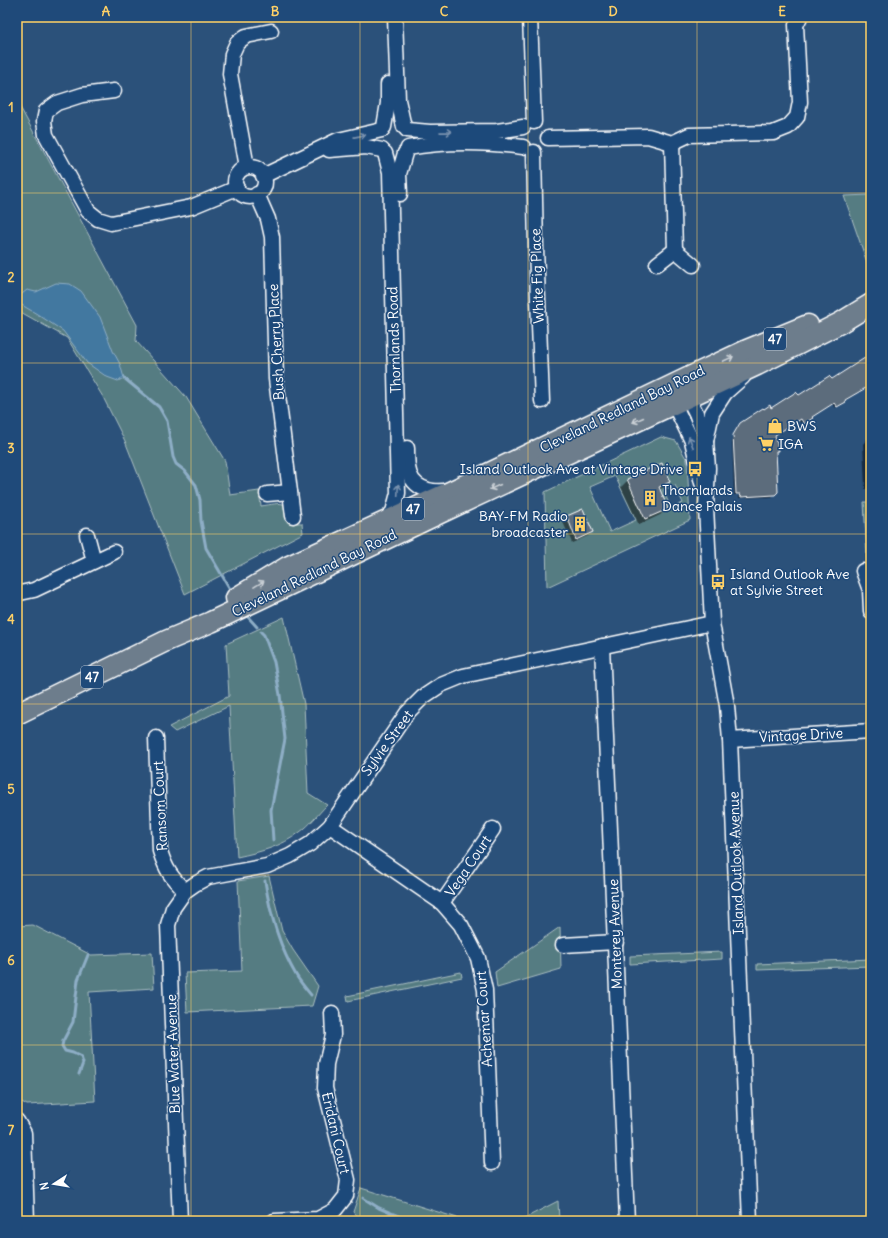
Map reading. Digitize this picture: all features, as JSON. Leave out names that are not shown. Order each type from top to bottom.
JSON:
[{"type":"highway","name":"Cleveland Redland Bay Road","points":[[17,714],[166,641],[211,622],[371,546],[677,393],[747,350],[871,299]]},
{"type":"highway","name":"Cleveland Redland Bay Road","points":[[166,641],[287,567],[452,491],[677,393],[757,365],[840,322],[871,304]]},
{"type":"highway","points":[[287,567],[290,576],[296,576],[334,557],[371,546]]},
{"type":"street","name":"Thornlands Road","points":[[382,524],[393,512],[398,493],[390,172],[379,144],[379,137],[383,129],[388,103],[386,17]]},
{"type":"street","name":"Thornlands Road","points":[[395,17],[398,100],[410,139],[400,174],[407,466],[410,478],[418,486],[429,490],[452,491]]},
{"type":"street","points":[[528,149],[519,140],[519,133],[528,124],[530,17]]},
{"type":"street","points":[[548,138],[648,136],[672,143],[690,135],[773,133],[788,127],[796,117],[800,102],[796,25],[800,17]]},
{"type":"street","points":[[247,167],[230,74],[232,54],[237,43],[246,36],[271,31]]},
{"type":"street","points":[[114,91],[82,95],[57,103],[46,111],[44,121],[46,135],[88,211],[98,219],[110,222],[191,207],[237,188]]},
{"type":"street","points":[[264,176],[313,152],[338,140],[383,129],[390,124],[398,124],[406,129],[430,132],[497,131],[528,124],[539,124],[544,127],[548,138],[544,148],[539,150],[496,143],[428,144],[406,150],[398,156],[391,156],[383,151],[366,147],[313,152]]},
{"type":"street","points":[[672,143],[675,250],[693,265]]},
{"type":"street","name":"White Fig Place","points":[[528,149],[536,248],[542,401]]},
{"type":"street","points":[[247,167],[257,168],[264,176],[265,184],[261,192],[248,196],[239,192],[236,182],[236,178],[242,169],[247,167]]},
{"type":"street","name":"Bush Cherry Place","points":[[257,194],[268,220],[272,237],[276,379],[293,516]]},
{"type":"street","points":[[657,264],[675,250]]},
{"type":"street","points":[[706,441],[712,413],[725,393],[757,365]]},
{"type":"street","name":"Island Outlook Avenue","points":[[677,393],[696,413],[706,441],[708,468],[706,507],[712,623],[727,706],[730,740],[750,1221]]},
{"type":"street","name":"Island Outlook Avenue","points":[[677,393],[697,459],[706,507]]},
{"type":"street","points":[[266,494],[290,492]]},
{"type":"street","points":[[87,534],[94,561]]},
{"type":"street","points":[[17,593],[20,594],[34,590],[114,552]]},
{"type":"street","points":[[863,571],[870,590],[871,611]]},
{"type":"street","name":"Sylvie Street","points":[[185,892],[195,884],[208,877],[267,866],[290,856],[310,844],[330,826],[407,713],[423,697],[441,685],[463,676],[712,623]]},
{"type":"street","name":"Monterey Avenue","points":[[602,646],[627,1221]]},
{"type":"street","name":"Vintage Drive","points":[[730,740],[871,731]]},
{"type":"street","name":"Ransom Court","points":[[156,738],[160,851],[164,865],[173,879],[185,892]]},
{"type":"street","name":"Achemar Court","points":[[330,826],[442,903],[461,925],[471,941],[478,958],[483,979],[485,998],[492,1163]]},
{"type":"street","name":"Vega Court","points":[[442,903],[493,829]]},
{"type":"street","name":"Blue Water Avenue","points":[[180,1221],[168,925],[173,908],[185,892]]},
{"type":"street","points":[[563,945],[616,942]]},
{"type":"street","name":"Eridani Court","points":[[274,1221],[318,1220],[335,1210],[346,1196],[348,1180],[325,1088],[326,1064],[333,1035],[332,1013]]},
{"type":"street","points":[[17,1121],[24,1133],[27,1221]]},
{"type":"green space","points":[[17,88],[20,107],[137,325],[136,341],[186,397],[225,461],[230,495],[259,491],[261,506],[279,503],[282,504],[287,509],[289,523],[302,523],[303,533],[185,594],[125,441],[103,397],[67,338],[17,310]]},
{"type":"green space","points":[[871,195],[871,270],[870,271],[844,196]]},
{"type":"green space","points":[[661,437],[676,441],[687,460],[690,520],[547,587],[545,492]],"holes":[[[662,464],[670,482],[659,487],[668,509],[645,519],[628,479]],[[615,476],[636,520],[610,532],[590,487]],[[675,485],[683,503],[671,508],[663,490]],[[583,509],[593,532],[577,539],[567,516]]]},
{"type":"green space","points":[[864,502],[870,502],[871,557],[867,558]]},
{"type":"green space","points":[[284,617],[304,704],[308,793],[327,805],[311,823],[285,842],[262,851],[237,857],[229,706],[175,732],[169,727],[229,696],[226,644]]},
{"type":"green space","points":[[269,876],[282,931],[293,950],[318,986],[312,1006],[187,1012],[185,973],[242,971],[238,881]]},
{"type":"green space","points":[[33,925],[91,955],[152,953],[154,988],[89,992],[95,1101],[27,1105],[17,1101],[17,926]]},
{"type":"green space","points":[[560,927],[561,969],[497,988],[495,972]]},
{"type":"green space","points":[[722,952],[722,959],[630,964],[630,956]]},
{"type":"green space","points":[[871,959],[871,966],[757,970],[757,964]]},
{"type":"green space","points":[[461,972],[462,977],[348,1001],[347,996]]},
{"type":"green space","points":[[361,1188],[467,1221],[361,1221],[353,1212]]},
{"type":"green space","points":[[558,1201],[559,1221],[519,1221]]},
{"type":"water","points":[[56,283],[70,284],[81,291],[100,317],[113,351],[120,364],[124,378],[118,381],[107,377],[87,363],[63,331],[20,304],[18,297],[27,290],[36,292]]},
{"type":"building","points":[[871,354],[871,385],[845,400],[846,402],[837,407],[834,403],[804,424],[801,419],[775,435],[778,451],[776,451],[778,492],[775,495],[741,497],[740,494],[736,494],[733,435],[740,423],[763,408],[764,409],[770,405],[771,408],[796,392],[799,395],[829,376],[832,379]]},
{"type":"building","name":"Thornlands Dance Palais","points":[[662,463],[670,482],[659,487],[668,509],[645,519],[627,479]]},
{"type":"building","name":"BAY-FM Radio broadcaster","points":[[583,509],[593,532],[576,540],[567,516]]},
{"type":"waterway","points":[[124,378],[159,407],[167,421],[173,457],[176,464],[185,471],[196,485],[200,500],[201,521],[206,548],[230,589]]},
{"type":"waterway","points":[[248,617],[257,627]]},
{"type":"waterway","points":[[261,632],[264,635],[274,662],[280,695],[285,739],[271,810],[273,840]]},
{"type":"waterway","points":[[265,881],[270,906],[280,941],[296,975],[311,995]]},
{"type":"waterway","points":[[79,1074],[83,1063],[81,1057],[65,1051],[62,1046],[73,1022],[78,980],[88,955]]},
{"type":"waterway","points":[[363,1198],[379,1208],[410,1221]]},
{"type":"place","name":"BWS","points":[[775,426]]},
{"type":"place","name":"IGA","points":[[766,444]]},
{"type":"place","name":"Island Outlook Ave at Vintage Drive","points":[[695,469]]},
{"type":"place","name":"Thornlands Dance Palais","points":[[650,498]]},
{"type":"place","name":"BAY-FM Radio broadcaster","points":[[580,524]]},
{"type":"place","name":"Island Outlook Ave at Sylvie Street","points":[[718,582]]}]
